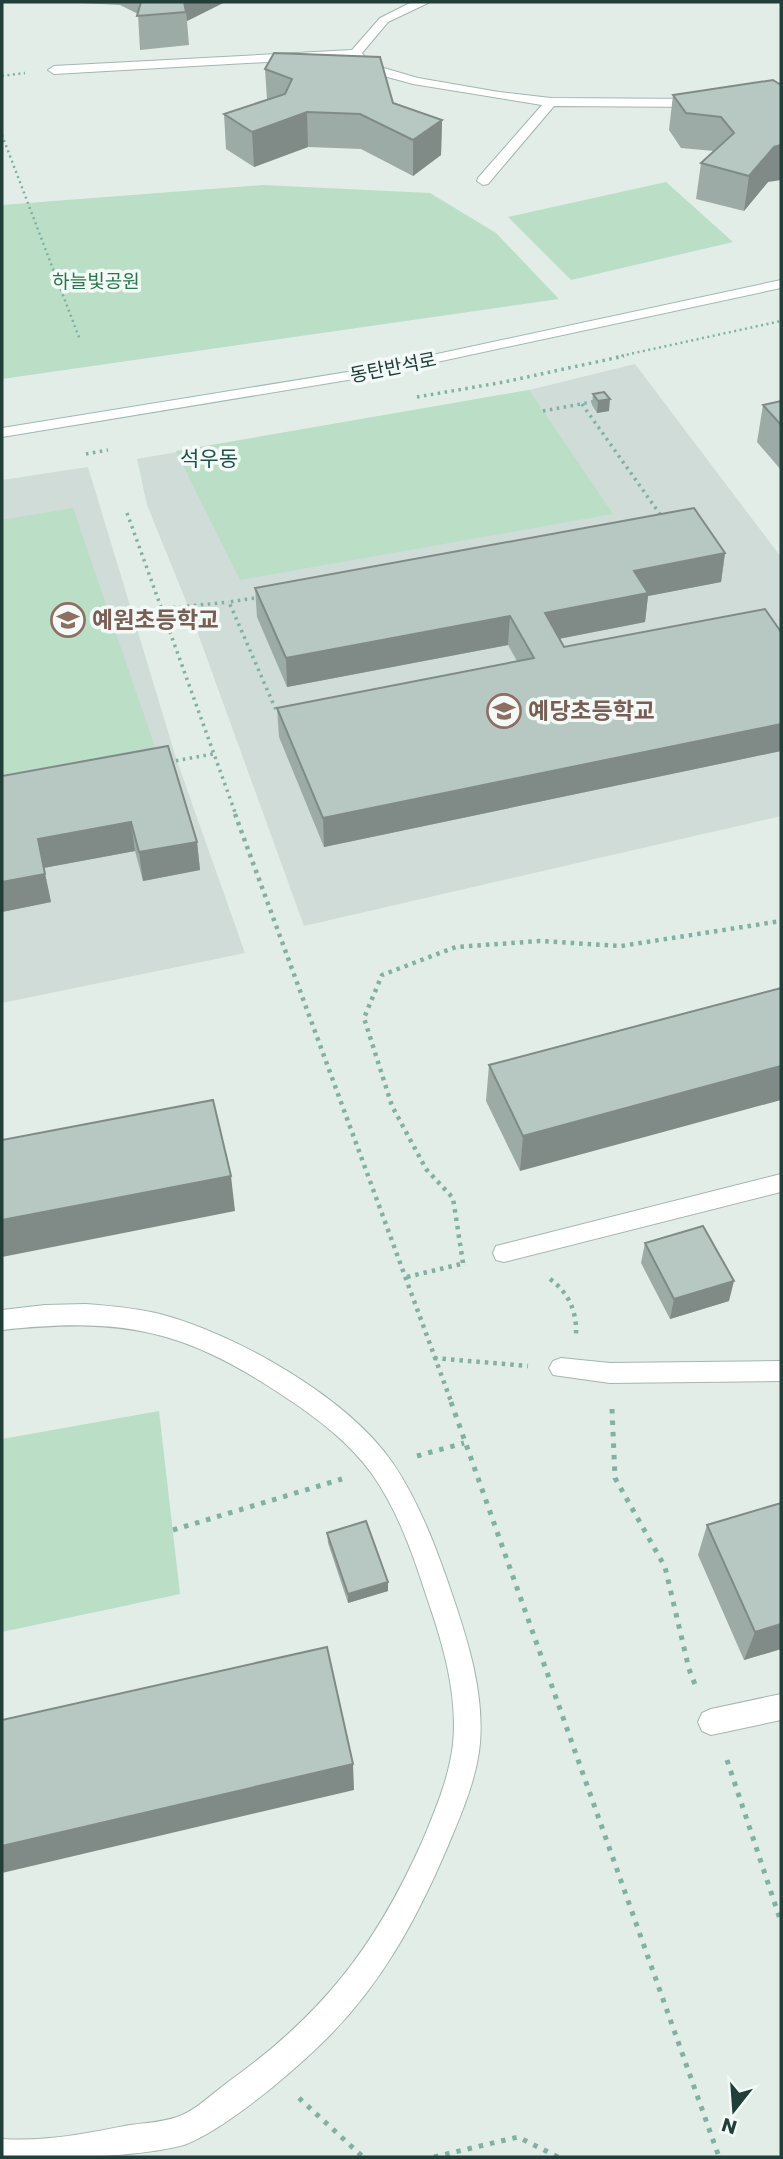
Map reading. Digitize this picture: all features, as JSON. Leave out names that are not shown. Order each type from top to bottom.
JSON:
[{"type":"street","points":[[356,53],[375,25],[413,4],[424,2]]},
{"type":"street","points":[[54,70],[356,53]]},
{"type":"street","points":[[356,53],[366,67],[417,81],[499,96],[551,102],[713,103]]},
{"type":"street","points":[[483,181],[551,102]]},
{"type":"street","name":"동탄반석로","points":[[2,433],[372,372],[781,284]]},
{"type":"street","points":[[504,1253],[781,1183]]},
{"type":"street","points":[[2,1320],[30,1315],[120,1315],[156,1321],[195,1334],[275,1377],[341,1423],[382,1467],[415,1530],[432,1572],[452,1633],[464,1689],[466,1746],[450,1810],[418,1883],[368,1971],[325,2020],[271,2071],[184,2131],[43,2157],[2,2154]]},
{"type":"street","points":[[561,1368],[610,1373],[781,1371]]},
{"type":"street","points":[[711,1722],[781,1707]]},
{"type":"path","points":[[2,135],[80,340]]},
{"type":"path","points":[[543,411],[605,399]]},
{"type":"path","points":[[582,404],[662,517]]},
{"type":"path","points":[[127,513],[159,609],[407,1277],[717,2156]]},
{"type":"path","points":[[159,609],[270,595]]},
{"type":"path","points":[[229,602],[276,710],[290,708]]},
{"type":"path","points":[[164,763],[213,754]]},
{"type":"path","points":[[463,1263],[453,1198],[426,1170],[392,1106],[364,1018],[382,975],[456,947],[540,941],[621,946],[781,921]]},
{"type":"path","points":[[407,1277],[504,1253],[556,1283],[569,1300],[578,1321],[573,1348],[561,1368],[434,1358]]},
{"type":"path","points":[[610,1373],[615,1478],[665,1567],[689,1669],[727,1758],[781,1922]]},
{"type":"path","points":[[173,1530],[382,1467]]},
{"type":"path","points":[[271,2071],[363,2157]]},
{"type":"path","points":[[434,2157],[518,2137],[558,2157]]},
{"type":"shaded area","name":"예당초등학교","points":[[635,364],[781,557],[781,816],[304,926],[188,606],[147,505],[137,459],[529,390]]},
{"type":"shaded area","name":"예원초등학교","points":[[88,467],[177,761],[245,953],[2,1003],[2,480]]},
{"type":"green space","points":[[666,182],[733,242],[571,280],[508,217]]},
{"type":"green space","name":"하늘빛공원","points":[[263,185],[430,193],[496,233],[559,299],[2,379],[2,205]]},
{"type":"green space","points":[[529,390],[613,514],[240,580],[176,451]]},
{"type":"green space","points":[[73,508],[157,753],[2,783],[2,520]]},
{"type":"green space","points":[[159,1411],[180,1594],[2,1632],[2,1439]]},
{"type":"building","points":[[141,2],[184,2],[186,12],[137,16]]},
{"type":"building","points":[[274,53],[380,57],[393,103],[442,120],[413,140],[360,114],[307,112],[252,132],[224,114],[285,94],[292,79],[265,69]]},
{"type":"building","points":[[773,80],[781,85],[781,145],[774,147],[749,176],[701,163],[734,133],[721,117],[686,113],[673,95]]},
{"type":"building","points":[[604,392],[610,399],[598,401],[593,394]]},
{"type":"building","points":[[781,401],[781,425],[763,405]]},
{"type":"building","points":[[694,508],[725,553],[634,571],[648,593],[545,613],[564,647],[765,609],[781,632],[781,724],[323,818],[277,708],[534,658],[510,616],[286,658],[255,588]]},
{"type":"building","points":[[168,746],[197,842],[139,852],[131,822],[38,839],[45,874],[2,882],[2,776]]},
{"type":"building","points":[[781,988],[781,1066],[523,1136],[489,1065]]},
{"type":"building","points":[[213,1100],[231,1176],[2,1220],[2,1140]]},
{"type":"building","points":[[703,1226],[734,1281],[674,1299],[645,1243]]},
{"type":"building","points":[[781,1503],[781,1624],[755,1632],[707,1525]]},
{"type":"building","points":[[366,1521],[388,1582],[348,1594],[327,1533]]},
{"type":"building","points":[[327,1647],[353,1764],[2,1846],[2,1720]]},
{"type":"place","name":"예원초등학교","points":[[68,620]]},
{"type":"place","name":"예당초등학교","points":[[504,711]]},
{"type":"district","name":"석우동","points":[[209,459]]}]
